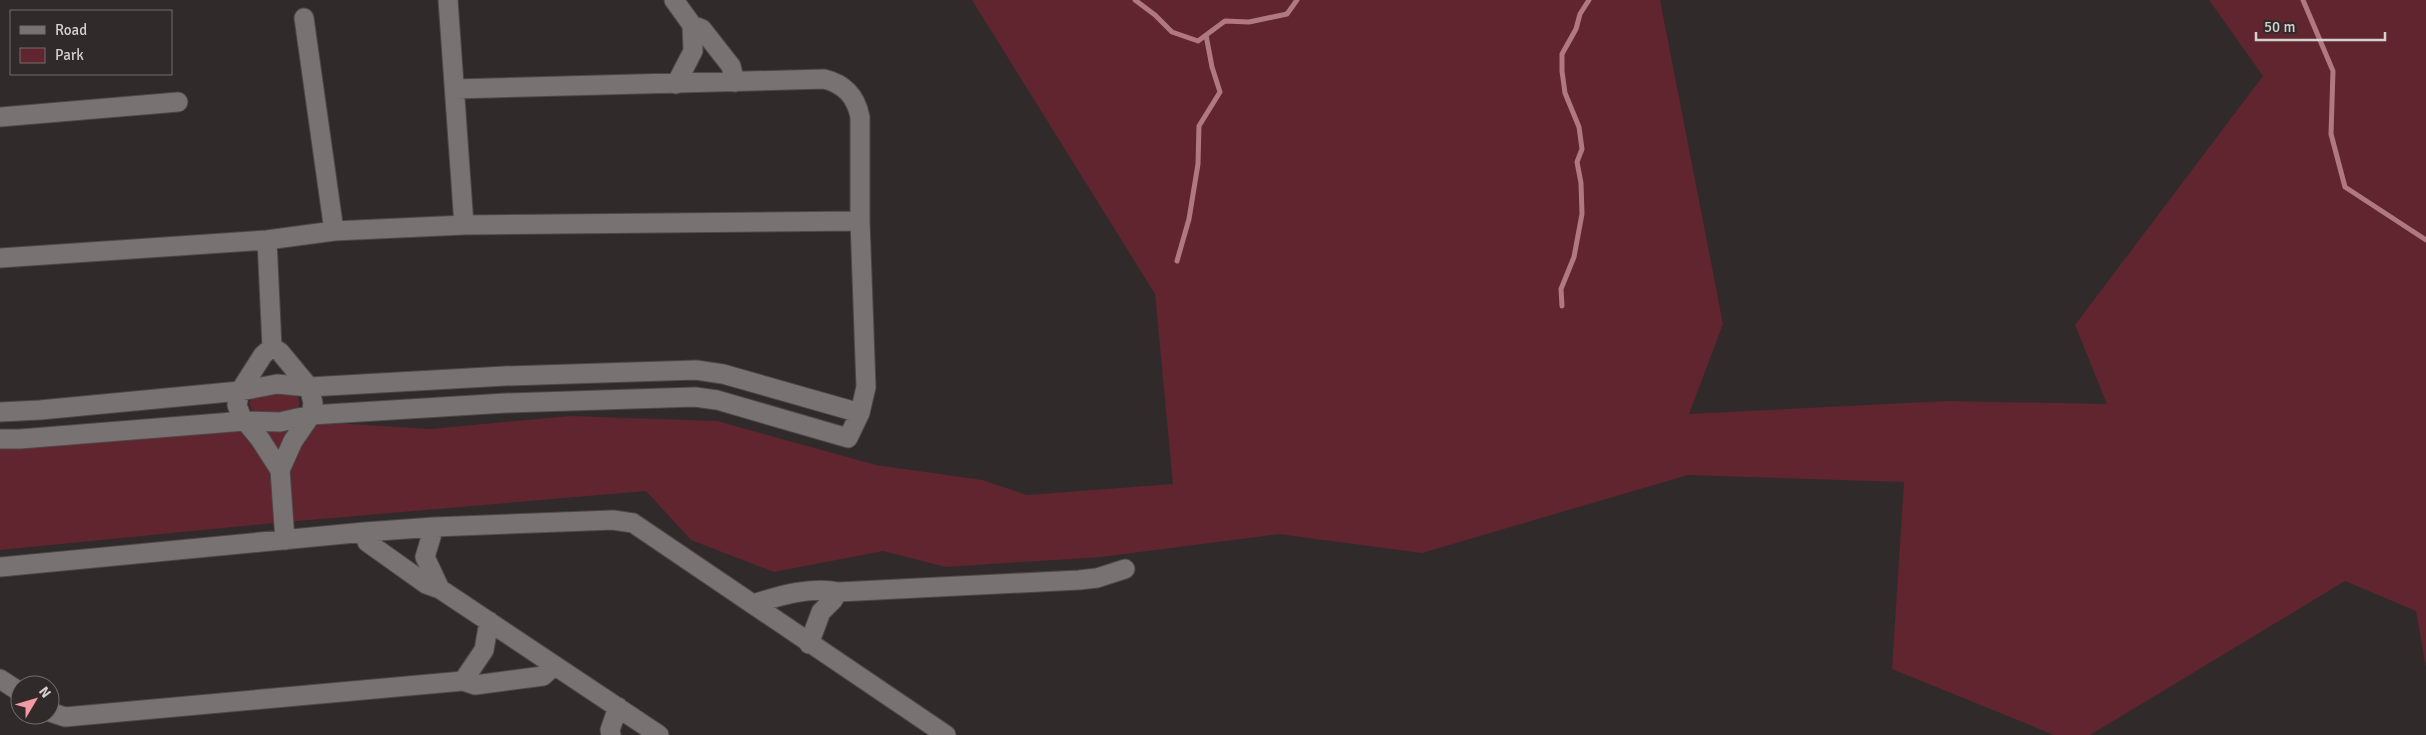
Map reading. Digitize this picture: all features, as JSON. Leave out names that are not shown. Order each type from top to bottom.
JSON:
[{"type":"street","points":[[448,0],[464,225]]},
{"type":"street","points":[[674,0],[692,25],[702,29],[731,66],[734,82]]},
{"type":"street","points":[[304,18],[334,231]]},
{"type":"street","points":[[676,84],[693,51],[692,25]]},
{"type":"street","points":[[0,439],[28,439],[245,421],[280,422],[311,415],[506,403],[695,397],[717,400],[848,438],[860,413],[866,387],[860,221],[860,117],[851,95],[839,84],[824,79],[455,89]]},
{"type":"street","points":[[0,117],[178,102]]},
{"type":"street","points":[[0,258],[267,240],[334,231],[464,225],[860,221]]},
{"type":"street","points":[[267,240],[272,347]]},
{"type":"street","points":[[272,347],[280,352],[309,387],[313,403],[311,415],[293,441],[280,470],[285,540]]},
{"type":"street","points":[[272,347],[263,355],[240,391],[237,405],[245,421],[280,470]]},
{"type":"street","points":[[0,412],[240,391],[277,384],[309,387],[505,376],[696,370],[723,374],[860,413]]},
{"type":"street","points":[[0,567],[434,527],[613,520],[633,523],[946,735]]},
{"type":"street","points":[[434,527],[425,556],[440,589]]},
{"type":"street","points":[[365,532],[367,542],[426,584],[440,589],[489,621],[618,707],[651,733]]},
{"type":"street","points":[[753,604],[776,597],[824,589],[838,592],[1079,580],[1097,578],[1124,570]]},
{"type":"street","points":[[810,644],[821,612],[838,592]]},
{"type":"street","points":[[463,681],[484,650],[489,621]]},
{"type":"street","points":[[60,716],[65,718],[463,681],[475,685],[543,676],[554,666]]},
{"type":"street","points":[[611,735],[610,730],[618,707]]},
{"type":"green space","points":[[972,0],[1660,0],[1723,324],[1689,414],[1947,401],[2107,404],[2075,325],[2263,76],[2209,0],[2426,0],[2426,668],[2416,611],[2345,581],[2090,735],[2054,735],[1892,669],[1904,482],[1688,475],[1422,553],[1279,534],[1101,557],[946,567],[883,551],[774,572],[691,540],[646,491],[274,523],[0,550],[0,443],[238,432],[318,422],[430,429],[570,416],[717,421],[876,465],[982,480],[1027,495],[1173,484],[1155,294]]},
{"type":"green space","points":[[296,393],[300,403],[295,413],[254,414],[249,403],[255,394]]},
{"type":"waterway","points":[[1135,0],[1155,15],[1172,32],[1198,41],[1225,21],[1249,22],[1287,14],[1297,0]]},
{"type":"waterway","points":[[1562,306],[1561,289],[1574,257],[1582,214],[1581,183],[1577,162],[1582,149],[1579,127],[1565,93],[1562,54],[1576,29],[1580,14],[1589,0]]},
{"type":"waterway","points":[[2303,0],[2333,71],[2331,134],[2345,187],[2426,240]]},
{"type":"waterway","points":[[1177,261],[1189,219],[1198,164],[1199,126],[1220,92],[1212,67],[1206,35]]}]
